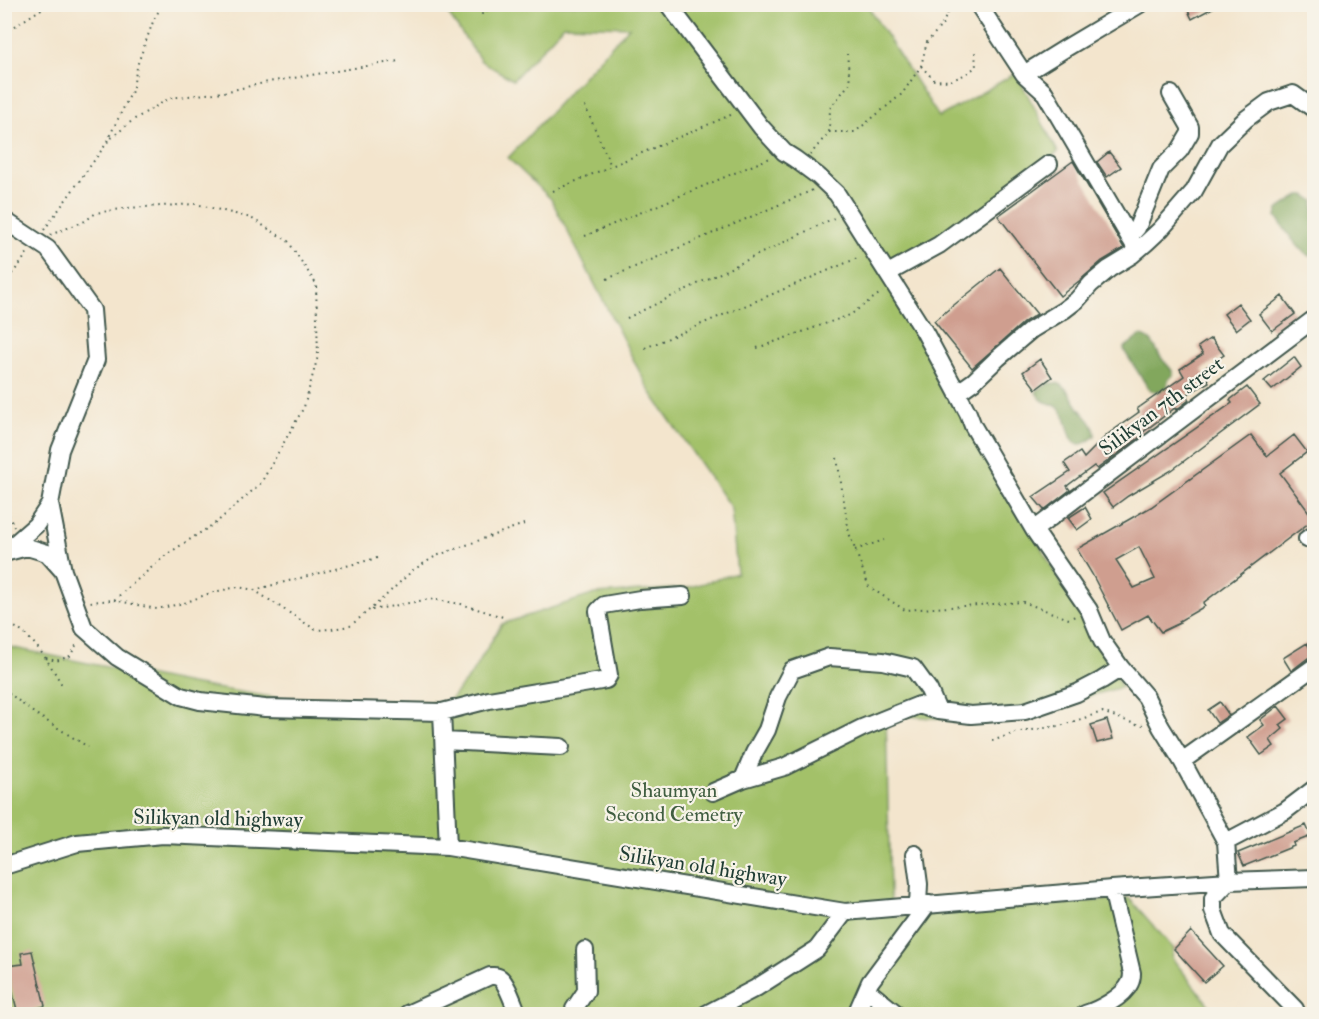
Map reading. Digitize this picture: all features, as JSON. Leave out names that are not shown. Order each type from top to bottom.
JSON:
[{"type":"street","points":[[668,4],[761,127],[784,152],[837,194],[891,278],[924,331],[973,426],[1034,530],[1089,610],[1102,641],[1146,697],[1227,842],[1228,881],[1213,898],[1213,910],[1222,934],[1295,1009],[1297,1014]]},
{"type":"street","points":[[978,4],[1024,74],[1045,93],[1133,243]]},
{"type":"street","points":[[1024,74],[1140,4]]},
{"type":"street","points":[[1133,243],[1161,169],[1180,150],[1190,133],[1190,127],[1171,94]]},
{"type":"street","points":[[957,393],[974,381],[1031,330],[1071,306],[1133,243],[1161,229],[1194,191],[1220,144],[1246,119],[1269,102],[1293,94],[1314,109]]},
{"type":"street","points":[[891,278],[1049,164]]},
{"type":"street","points":[[4,220],[48,249],[92,310],[96,360],[60,450],[50,504],[63,571],[74,603],[84,628],[117,657],[181,696],[200,701],[265,708],[442,712],[489,700],[606,680],[609,675],[598,611],[604,605],[640,598],[683,596]]},
{"type":"street","name":"Silikyan 7th street","points":[[1034,530],[1314,319]]},
{"type":"street","points":[[50,504],[36,525],[4,553],[27,547],[47,554],[63,571]]},
{"type":"street","points":[[743,779],[767,730],[778,697],[792,670],[801,666],[829,657],[883,661],[913,668],[929,690],[938,711]]},
{"type":"street","points":[[1182,761],[1314,667]]},
{"type":"street","points":[[713,792],[743,779],[784,767],[862,728],[919,705],[938,711],[971,715],[1025,711],[1077,693],[1121,668]]},
{"type":"street","points":[[442,712],[448,848]]},
{"type":"street","points":[[444,741],[561,747]]},
{"type":"street","points":[[1227,842],[1285,811],[1314,789]]},
{"type":"street","name":"Silikyan old highway","points":[[4,866],[77,843],[164,835],[448,848],[844,912],[1112,889],[1314,878]]},
{"type":"street","points":[[856,1014],[870,982],[923,905],[915,854]]},
{"type":"street","points":[[1085,1014],[1094,1012],[1119,997],[1131,982],[1132,974],[1112,889]]},
{"type":"street","points":[[706,1014],[756,988],[816,948],[844,912]]},
{"type":"street","points":[[576,1014],[574,1009],[586,991],[585,950]]},
{"type":"street","points":[[407,1014],[490,976],[501,979],[518,1014]]},
{"type":"street","points":[[867,990],[897,1014]]},
{"type":"path","points":[[4,31],[49,4]]},
{"type":"path","points":[[102,152],[132,91],[138,63],[154,19],[163,4]]},
{"type":"path","points":[[474,4],[482,14],[496,4]]},
{"type":"path","points":[[829,132],[855,132],[902,94],[921,66],[927,42],[942,25],[948,12]]},
{"type":"path","points":[[921,66],[934,80],[950,81],[976,67],[975,52]]},
{"type":"path","points":[[802,164],[829,132],[830,108],[850,83],[846,54]]},
{"type":"path","points":[[4,283],[110,140],[133,120],[170,98],[224,92],[268,82],[398,61]]},
{"type":"path","points":[[585,106],[611,166]]},
{"type":"path","points":[[554,191],[746,108]]},
{"type":"path","points":[[585,236],[784,152]]},
{"type":"path","points":[[607,279],[826,184]]},
{"type":"path","points":[[36,241],[85,221],[96,213],[127,208],[196,204],[251,218],[288,241],[316,284],[318,356],[307,397],[304,407],[261,483],[217,522],[166,555],[114,600]]},
{"type":"path","points":[[627,318],[848,211]]},
{"type":"path","points":[[645,348],[874,252]]},
{"type":"path","points":[[757,348],[850,315],[891,278]]},
{"type":"path","points":[[837,458],[849,533],[869,587],[906,610],[1023,602],[1069,619],[1089,610]]},
{"type":"path","points":[[4,504],[20,540]]},
{"type":"path","points":[[74,603],[114,600],[157,609],[238,587],[254,590],[316,630],[350,626],[413,570],[436,556],[524,524]]},
{"type":"path","points":[[855,550],[884,540]]},
{"type":"path","points":[[254,590],[377,558]]},
{"type":"path","points":[[369,610],[430,599],[460,604],[503,617]]},
{"type":"path","points":[[4,623],[11,625],[40,649],[63,685]]},
{"type":"path","points":[[46,658],[56,661],[70,656],[84,628]]},
{"type":"path","points":[[4,689],[31,711],[88,747]]},
{"type":"path","points":[[992,741],[1015,733],[1063,725],[1102,712],[1135,724],[1161,727]]},
{"type":"green space","name":"Shaumyan Second Cemetry","points":[[442,5],[867,5],[939,117],[1016,73],[1058,152],[959,228],[890,268],[1055,573],[1122,687],[990,723],[886,714],[890,893],[894,917],[1129,898],[1174,949],[1172,958],[1216,1014],[5,1014],[4,646],[190,684],[334,707],[448,702],[470,676],[502,624],[595,594],[687,588],[737,573],[731,508],[649,390],[551,199],[508,158],[629,27],[564,25],[513,80],[481,61]]},
{"type":"green space","points":[[1300,195],[1305,195],[1314,201],[1314,253],[1310,256],[1296,244],[1276,216],[1280,208]]},
{"type":"green space","points":[[1140,336],[1150,340],[1173,372],[1167,387],[1158,392],[1149,389],[1125,352],[1124,348]]},
{"type":"green space","points":[[1050,383],[1061,385],[1068,392],[1092,424],[1095,436],[1085,443],[1078,444],[1074,441],[1063,413],[1056,406],[1041,399],[1036,392]]},
{"type":"building","points":[[1185,4],[1220,4],[1192,19]]},
{"type":"building","points":[[1109,152],[1121,167],[1107,177],[1097,162]]},
{"type":"building","points":[[1073,161],[1124,248],[1102,261],[1060,296],[998,216]]},
{"type":"building","points":[[1000,268],[1037,314],[1024,322],[972,368],[934,321]]},
{"type":"building","points":[[1282,296],[1295,314],[1272,331],[1259,314]]},
{"type":"building","points":[[1238,303],[1250,319],[1236,330],[1224,314]]},
{"type":"building","points":[[1211,338],[1224,355],[1202,370],[1209,382],[1186,395],[1189,400],[1176,410],[1175,408],[1097,469],[1094,466],[1067,486],[1070,490],[1044,510],[1033,497],[1070,472],[1064,463],[1080,452],[1084,458],[1108,434],[1139,412],[1137,409],[1184,376],[1180,369],[1203,354],[1198,347]]},
{"type":"building","points":[[1294,357],[1301,367],[1272,390],[1264,381]]},
{"type":"building","points":[[1040,359],[1052,377],[1036,389],[1023,372]]},
{"type":"building","points":[[1247,387],[1260,404],[1172,470],[1113,507],[1103,493],[1232,403],[1230,400]]},
{"type":"building","points":[[1251,435],[1267,456],[1294,435],[1307,452],[1280,473],[1314,519],[1203,603],[1205,606],[1179,621],[1180,623],[1161,632],[1148,615],[1121,630],[1077,549],[1151,507]],"holes":[[[1139,547],[1155,579],[1134,588],[1116,560]]]},
{"type":"building","points":[[1085,507],[1092,519],[1077,530],[1068,518]]},
{"type":"building","points":[[1307,643],[1314,657],[1308,658],[1291,671],[1283,658]]},
{"type":"building","points":[[1220,702],[1229,715],[1217,723],[1208,710]]},
{"type":"building","points":[[1278,706],[1288,719],[1280,725],[1283,729],[1270,740],[1274,746],[1261,755],[1248,737],[1264,725],[1260,720]]},
{"type":"building","points":[[1107,720],[1113,739],[1097,743],[1091,725]]},
{"type":"building","points":[[1306,825],[1311,836],[1293,843],[1294,846],[1244,866],[1238,853]]},
{"type":"building","points":[[1191,931],[1223,966],[1204,982],[1174,949]]},
{"type":"building","points":[[32,951],[45,1006],[34,1009],[35,1014],[18,1014],[6,966],[23,964],[21,953]]}]
